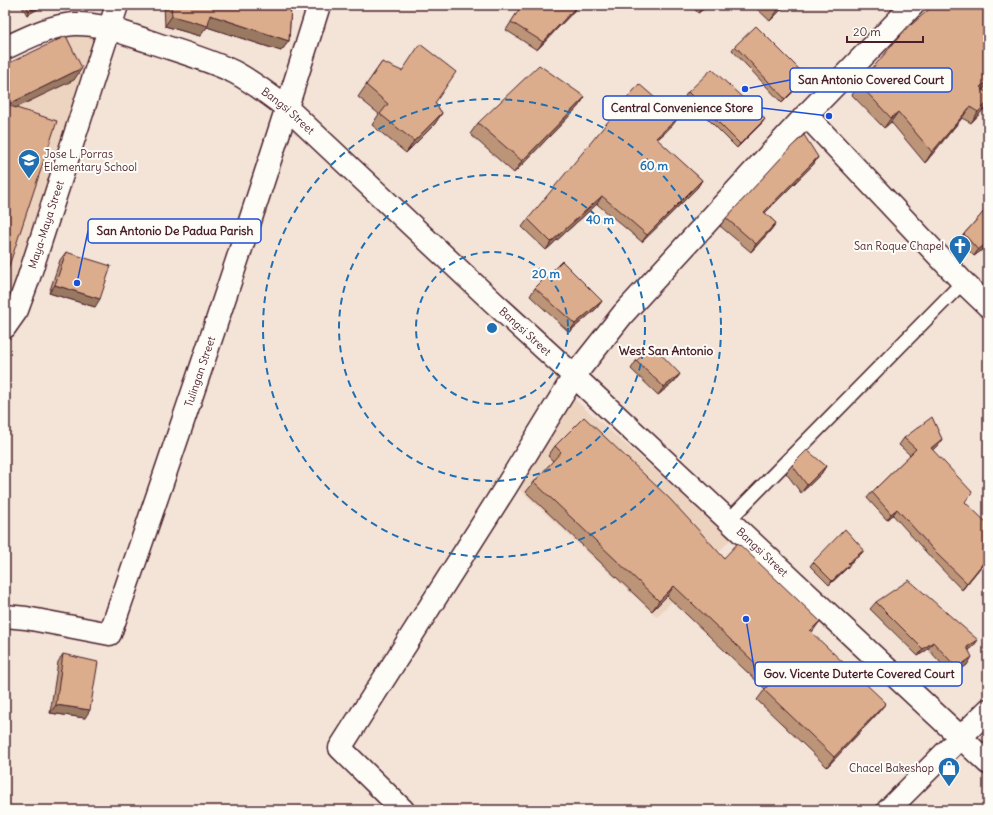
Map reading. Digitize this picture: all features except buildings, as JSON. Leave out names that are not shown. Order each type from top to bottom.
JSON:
[{"type":"street","name":"Maya-Maya Street","points":[[5,327],[17,310],[28,280],[117,5]]},
{"type":"street","name":"Tulingan Street","points":[[5,616],[26,618],[110,634],[189,406],[287,108],[319,5]]},
{"type":"street","points":[[403,810],[340,748],[506,487],[574,376],[623,314],[806,114],[913,5]]},
{"type":"street","name":"Bangsi Street","points":[[5,48],[56,27],[74,24],[90,24],[110,28],[208,61],[233,72],[254,84],[287,108],[988,763]]},
{"type":"street","points":[[806,114],[988,306]]},
{"type":"street","points":[[888,810],[988,710]]},
{"type":"lane","points":[[728,521],[964,282]]},
{"type":"shaded area","name":"Jose L. Porras Elementary School","points":[[77,33],[96,36],[5,315],[5,64]]},
{"type":"shaded area","points":[[572,397],[732,538],[657,617],[518,488]]},
{"type":"place","name":"San Antonio Covered Court","points":[[745,89]]},
{"type":"place","name":"Central Convenience Store","points":[[829,116]]},
{"type":"place","name":"Jose L. Porras Elementary School","points":[[29,180]]},
{"type":"place","name":"San Roque Chapel","points":[[960,266]]},
{"type":"place","name":"San Antonio De Padua Parish","points":[[77,283]]},
{"type":"place","name":"Gov. Vicente Duterte Covered Court","points":[[746,619]]},
{"type":"place","name":"Chacel Bakeshop","points":[[949,788]]},
{"type":"district","name":"West San Antonio","points":[[666,351]]}]
